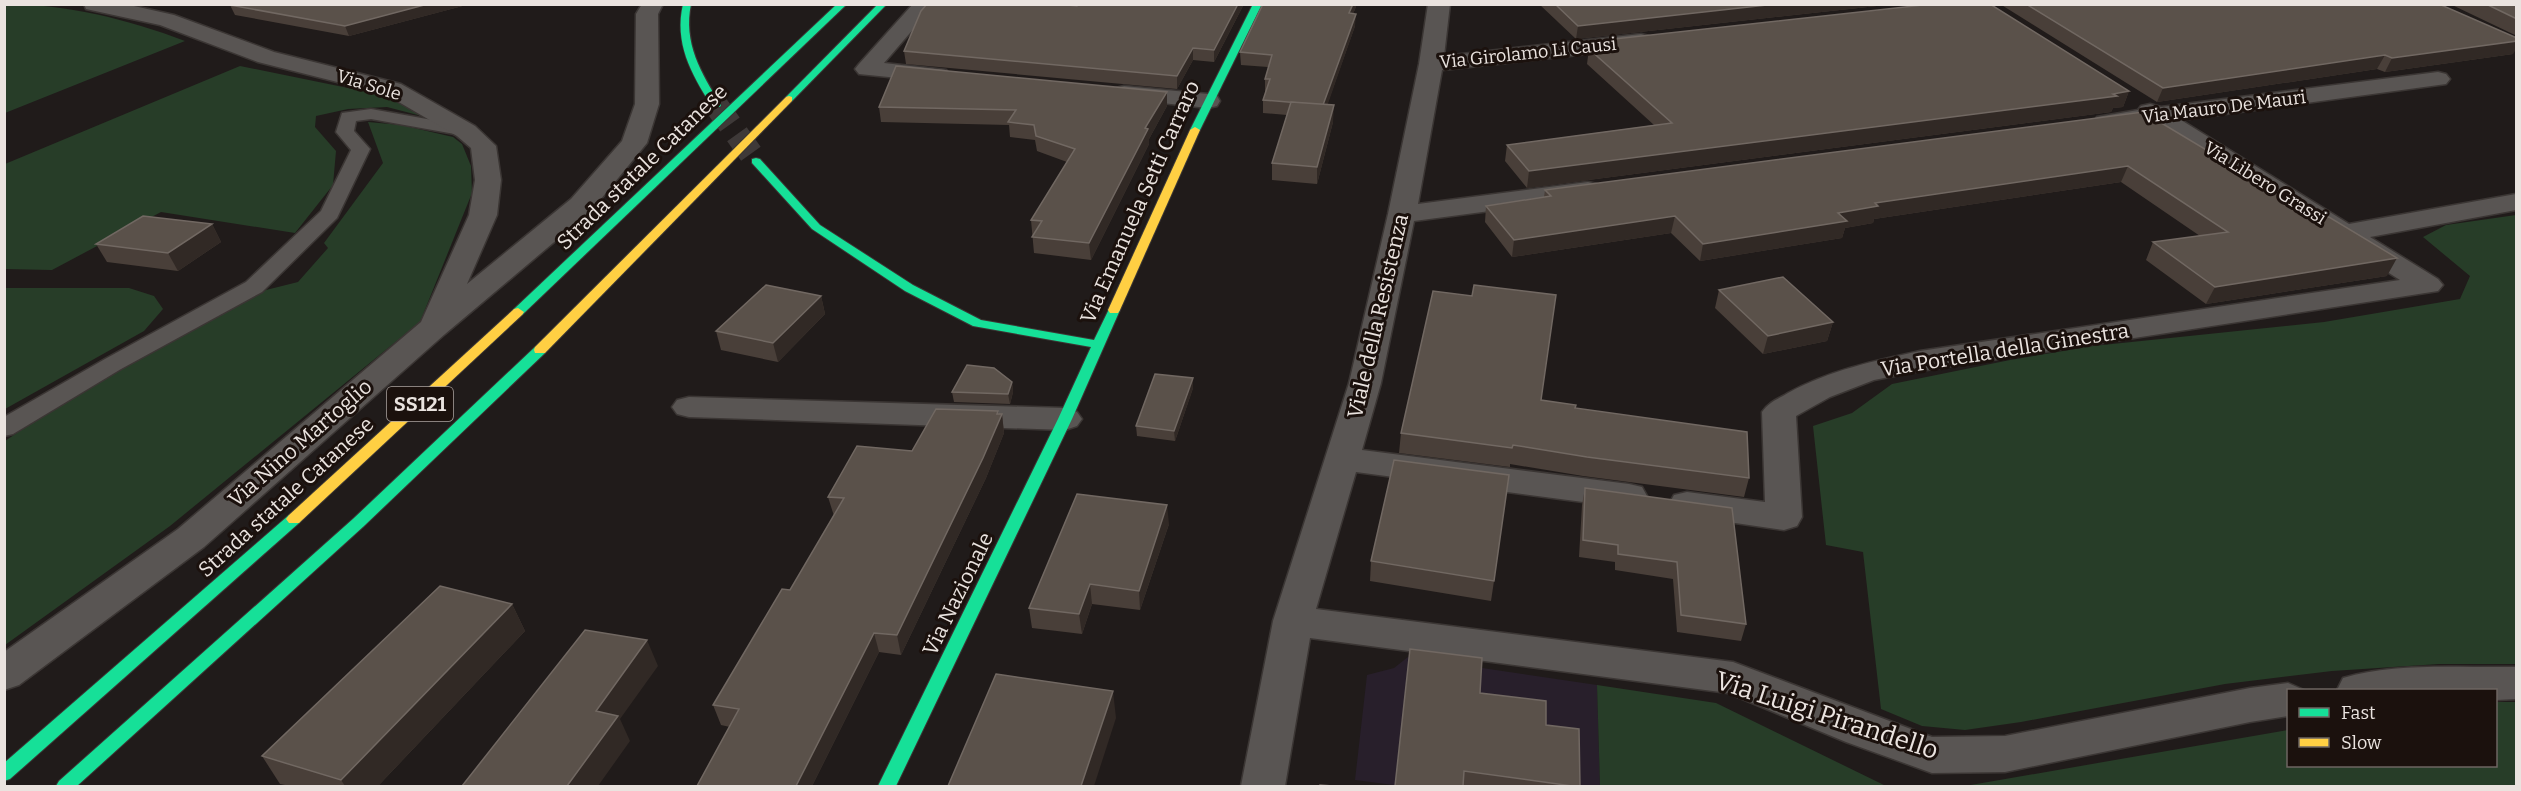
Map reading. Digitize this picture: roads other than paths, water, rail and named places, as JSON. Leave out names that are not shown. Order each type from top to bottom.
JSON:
[{"type":"main road","points":[[687,4],[683,12],[684,38],[696,71],[716,105]]},
{"type":"main road","name":"Strada statale Catanese","points":[[4,774],[79,711],[482,349],[843,4]]},
{"type":"main road","name":"SS121","points":[[65,786],[359,522],[537,353],[883,4]]},
{"type":"main road","name":"Via Emanuela Setti Carraro","points":[[1065,419],[1208,101],[1258,4]]},
{"type":"main road","points":[[756,161],[816,227],[909,288],[977,322],[1099,345]]},
{"type":"main road","name":"Via Nazionale","points":[[887,786],[1065,419]]},
{"type":"street","name":"Via Sole","points":[[94,4],[166,20],[266,57],[393,89],[466,131],[483,146],[488,180],[483,215],[434,327]]},
{"type":"street","name":"Via Nino Martoglio","points":[[4,675],[191,538],[434,327],[581,205],[634,143],[647,104],[647,14],[653,4]]},
{"type":"street","points":[[925,4],[867,69],[961,78]]},
{"type":"street","name":"Viale della Resistenza","points":[[1263,786],[1293,621],[1365,383],[1402,214],[1431,64],[1439,4]]},
{"type":"street","name":"Via Girolamo Li Causi","points":[[1431,64],[1664,39]]},
{"type":"street","name":"Via Mauro De Mauri","points":[[2086,125],[2438,79]]},
{"type":"street","points":[[1102,91],[1208,101]]},
{"type":"street","name":"Via Libero Grassi","points":[[2127,97],[2428,285]]},
{"type":"street","points":[[1402,214],[1614,186]]},
{"type":"street","points":[[2344,233],[2517,202]]},
{"type":"street","name":"Via Portella della Ginestra","points":[[1343,459],[1784,517],[1779,412],[1818,390],[1866,372],[1920,361],[2428,285]]},
{"type":"street","points":[[689,407],[1065,419]]},
{"type":"street","name":"Via Luigi Pirandello","points":[[1293,621],[1733,678],[1861,730],[1932,755],[2005,754],[2250,705],[2287,700]]},
{"type":"street","points":[[2366,689],[2397,685],[2517,683]]},
{"type":"lane","points":[[4,428],[113,364],[254,288],[330,214],[361,149],[345,132],[348,117],[371,114],[466,131]]},
{"type":"tunnel","points":[[716,105],[756,161]]}]
